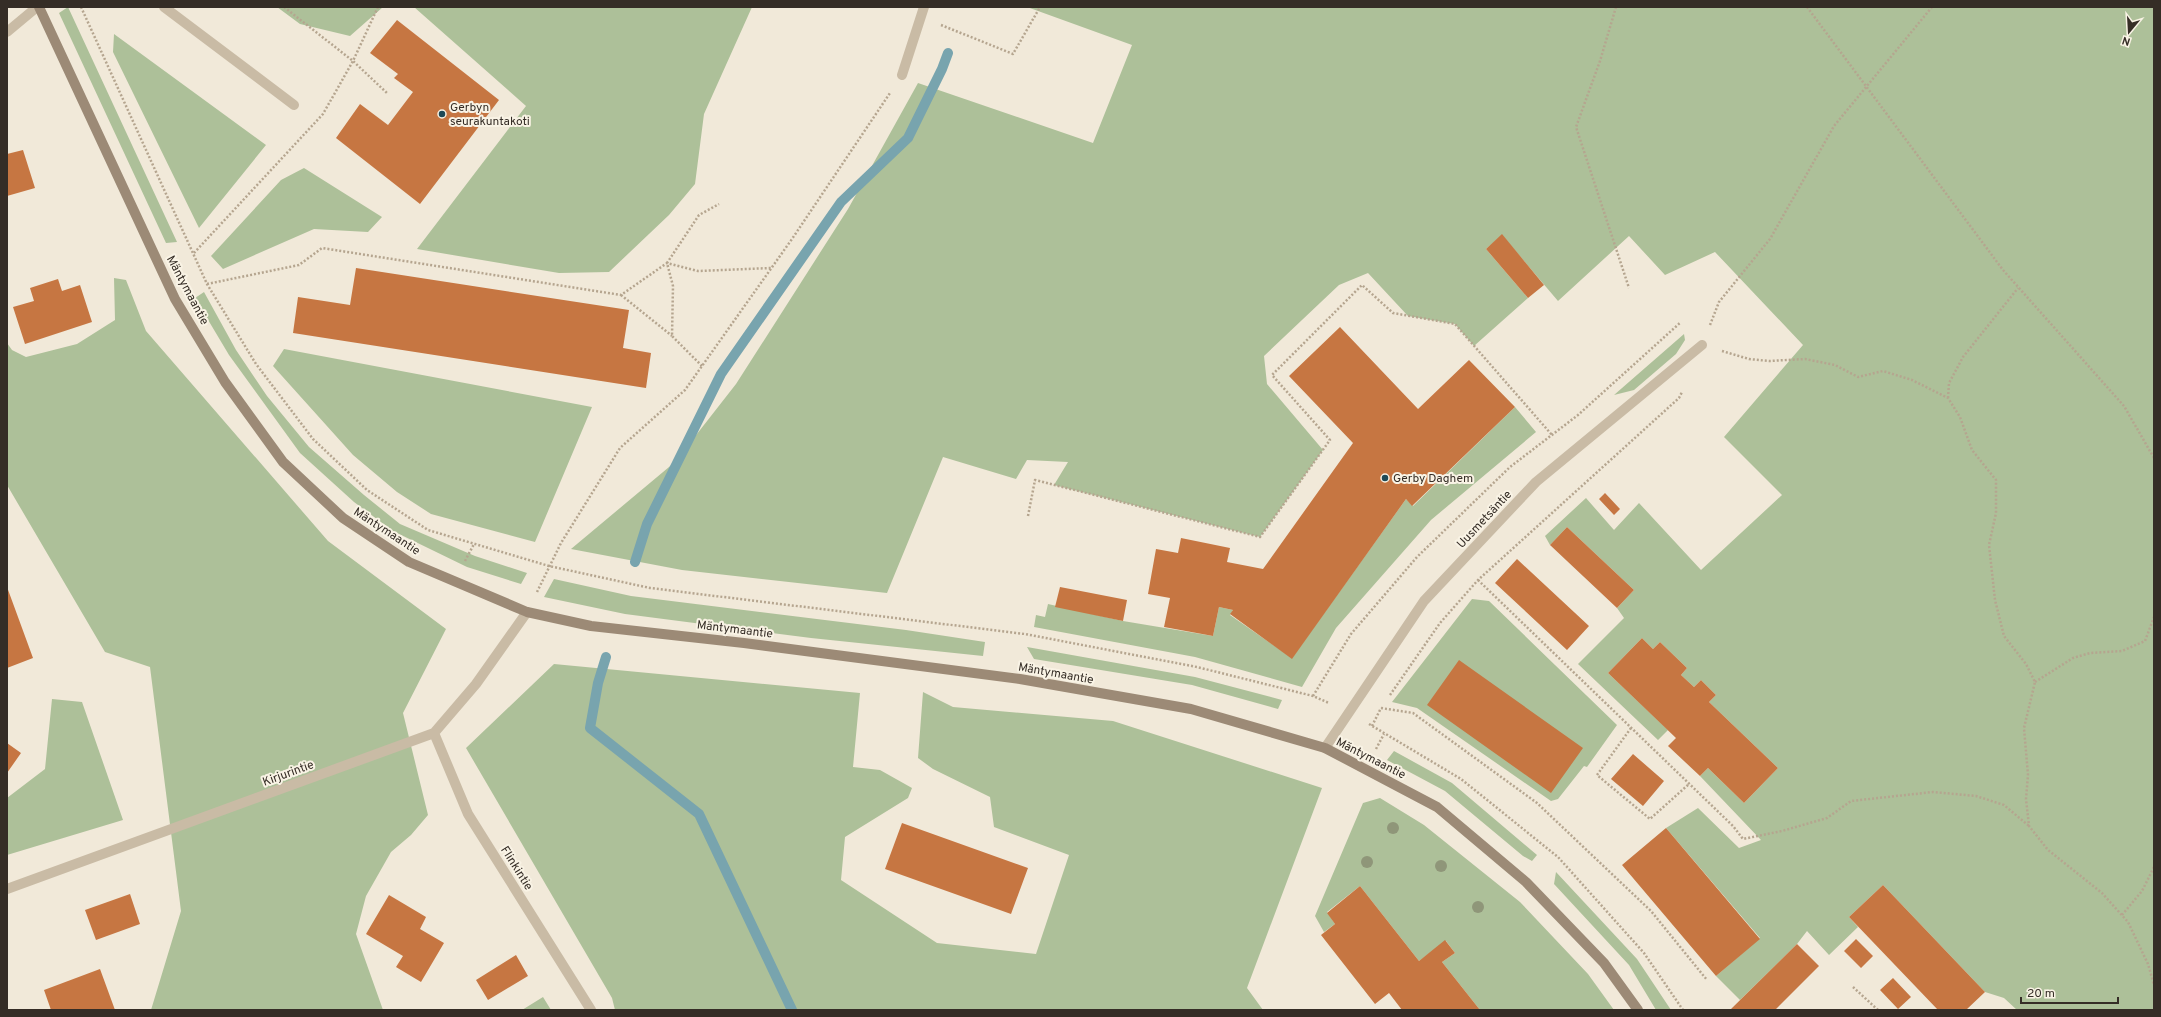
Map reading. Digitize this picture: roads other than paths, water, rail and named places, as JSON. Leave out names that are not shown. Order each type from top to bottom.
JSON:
[{"type":"street","points":[[7,32],[38,7]]},
{"type":"street","name":"Mäntymaantie","points":[[38,7],[175,298],[225,382],[283,462],[343,518],[410,562],[527,612],[591,626],[744,643],[1027,680],[1191,709],[1324,748],[1424,800],[1443,812],[1526,882],[1604,963],[1638,1010]]},
{"type":"street","points":[[164,7],[294,105]]},
{"type":"street","points":[[902,75],[924,7]]},
{"type":"street","name":"Uusmetsäntie","points":[[1324,748],[1424,601],[1536,482],[1702,345]]},
{"type":"street","name":"Kirjurintie","points":[[7,889],[434,733],[476,684],[527,612]]},
{"type":"street","name":"Flinkintie","points":[[434,733],[468,814],[591,1010]]},
{"type":"waterway","points":[[635,562],[647,524],[721,374],[841,202],[908,138],[942,69],[948,53]]},
{"type":"waterway","points":[[606,657],[598,683],[590,728],[699,814],[792,1010]]},
{"type":"place","name":"Gerbyn seurakuntakoti","points":[[442,114]]},
{"type":"place","name":"Gerby Daghem","points":[[1385,478]]}]
